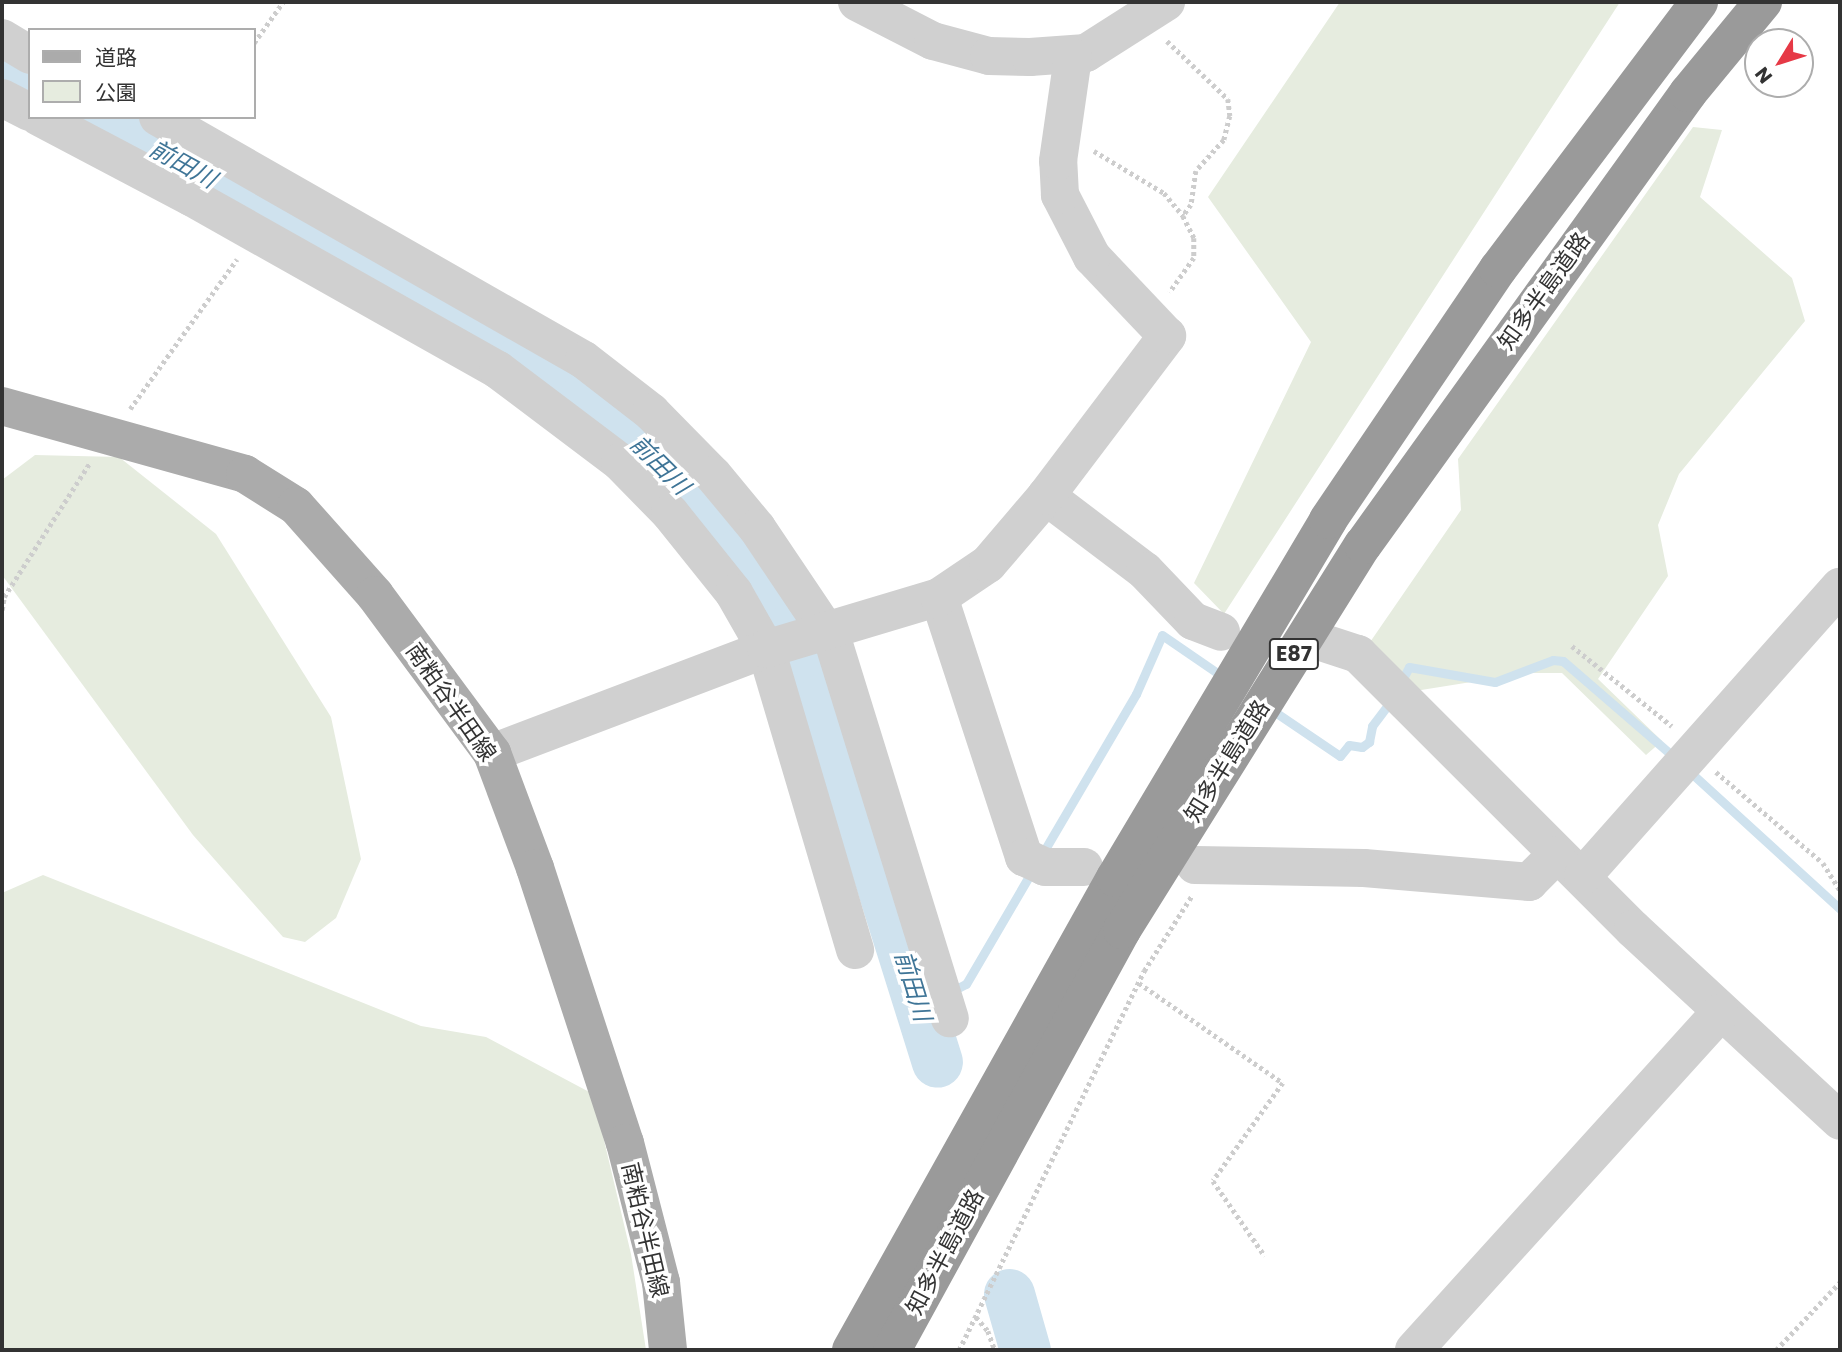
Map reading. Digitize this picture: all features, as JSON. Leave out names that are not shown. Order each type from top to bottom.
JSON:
[{"type":"highway","name":"知多半島道路","points":[[851,1350],[1115,878],[1328,520],[1498,269],[1699,2]]},
{"type":"highway","name":"知多半島道路","points":[[892,1350],[1122,930],[1363,545],[1688,93],[1763,2]]},
{"type":"main road","name":"南粕谷半田線","points":[[2,406],[245,474],[296,506],[375,595],[492,753],[536,868],[625,1143],[661,1282],[668,1350]]},
{"type":"street","points":[[857,2],[933,41],[989,56],[1073,57],[1155,10]]},
{"type":"street","points":[[2,38],[28,54]]},
{"type":"street","points":[[492,753],[766,649],[825,629],[939,597],[988,564],[1046,496],[1167,336],[1092,257],[1059,195],[1058,161],[1073,57]]},
{"type":"street","points":[[2,98],[28,111]]},
{"type":"street","points":[[43,119],[191,197],[498,370],[566,417],[620,462],[670,513],[734,593],[766,649],[855,950]]},
{"type":"street","points":[[162,119],[584,360],[651,412],[713,475],[757,528],[833,641],[950,1018]]},
{"type":"street","points":[[1046,496],[1145,571],[1164,596],[1193,621],[1221,632]]},
{"type":"street","points":[[1203,866],[1364,868],[1529,882],[1570,865],[1697,750],[1840,587]]},
{"type":"street","points":[[939,597],[1024,857],[1045,867],[1084,867]]},
{"type":"street","points":[[1326,644],[1358,654],[1720,1013],[1840,1121]]},
{"type":"street","points":[[1414,1350],[1720,1013]]},
{"type":"path","points":[[256,40],[283,2]]},
{"type":"path","points":[[1155,10],[1228,99],[1230,116],[1224,140],[1196,171],[1191,205],[1183,216]]},
{"type":"path","points":[[1085,143],[1164,193],[1183,216],[1194,238],[1194,258],[1165,299],[1159,325]]},
{"type":"path","points":[[1572,646],[1697,750],[1823,863],[1840,890]]},
{"type":"path","points":[[959,1350],[1139,983],[1203,866]]},
{"type":"path","points":[[1139,983],[1283,1083],[1213,1181],[1265,1256]]},
{"type":"path","points":[[1776,1350],[1840,1282]]},
{"type":"path","points":[[976,1317],[988,1331],[995,1350]]},
{"type":"green space","points":[[1340,2],[1620,2],[1224,614],[1194,583],[1311,342],[1208,197]]},
{"type":"green space","points":[[1693,127],[1722,130],[1700,197],[1792,278],[1805,321],[1679,474],[1658,525],[1668,576],[1598,679],[1662,741],[1646,755],[1562,673],[1527,673],[1415,691],[1366,648],[1461,510],[1458,459]]},
{"type":"green space","points":[[35,455],[119,457],[216,534],[331,717],[361,859],[336,918],[305,942],[283,937],[193,835],[2,575],[2,480]]},
{"type":"green space","points":[[43,875],[421,1026],[486,1037],[593,1094],[631,1254],[646,1350],[2,1350],[2,893]]},
{"type":"waterway","name":"前田川","points":[[2,68],[28,83]]},
{"type":"waterway","name":"前田川","points":[[97,119],[148,144],[524,356],[585,397],[642,444],[693,498],[740,553],[790,628],[823,698],[937,1062]]},
{"type":"waterway","points":[[1041,856],[1136,694],[1162,635],[1223,677]]},
{"type":"waterway","points":[[1400,684],[1409,667],[1495,682],[1553,660],[1563,661],[1676,759]]},
{"type":"waterway","points":[[1272,710],[1340,756],[1349,745],[1362,747],[1369,742],[1372,726],[1392,699]]},
{"type":"waterway","points":[[1689,771],[1840,909]]},
{"type":"waterway","points":[[954,990],[966,984],[1032,871]]},
{"type":"waterway","name":"前田川","points":[[1009,1294],[1025,1350]]}]
